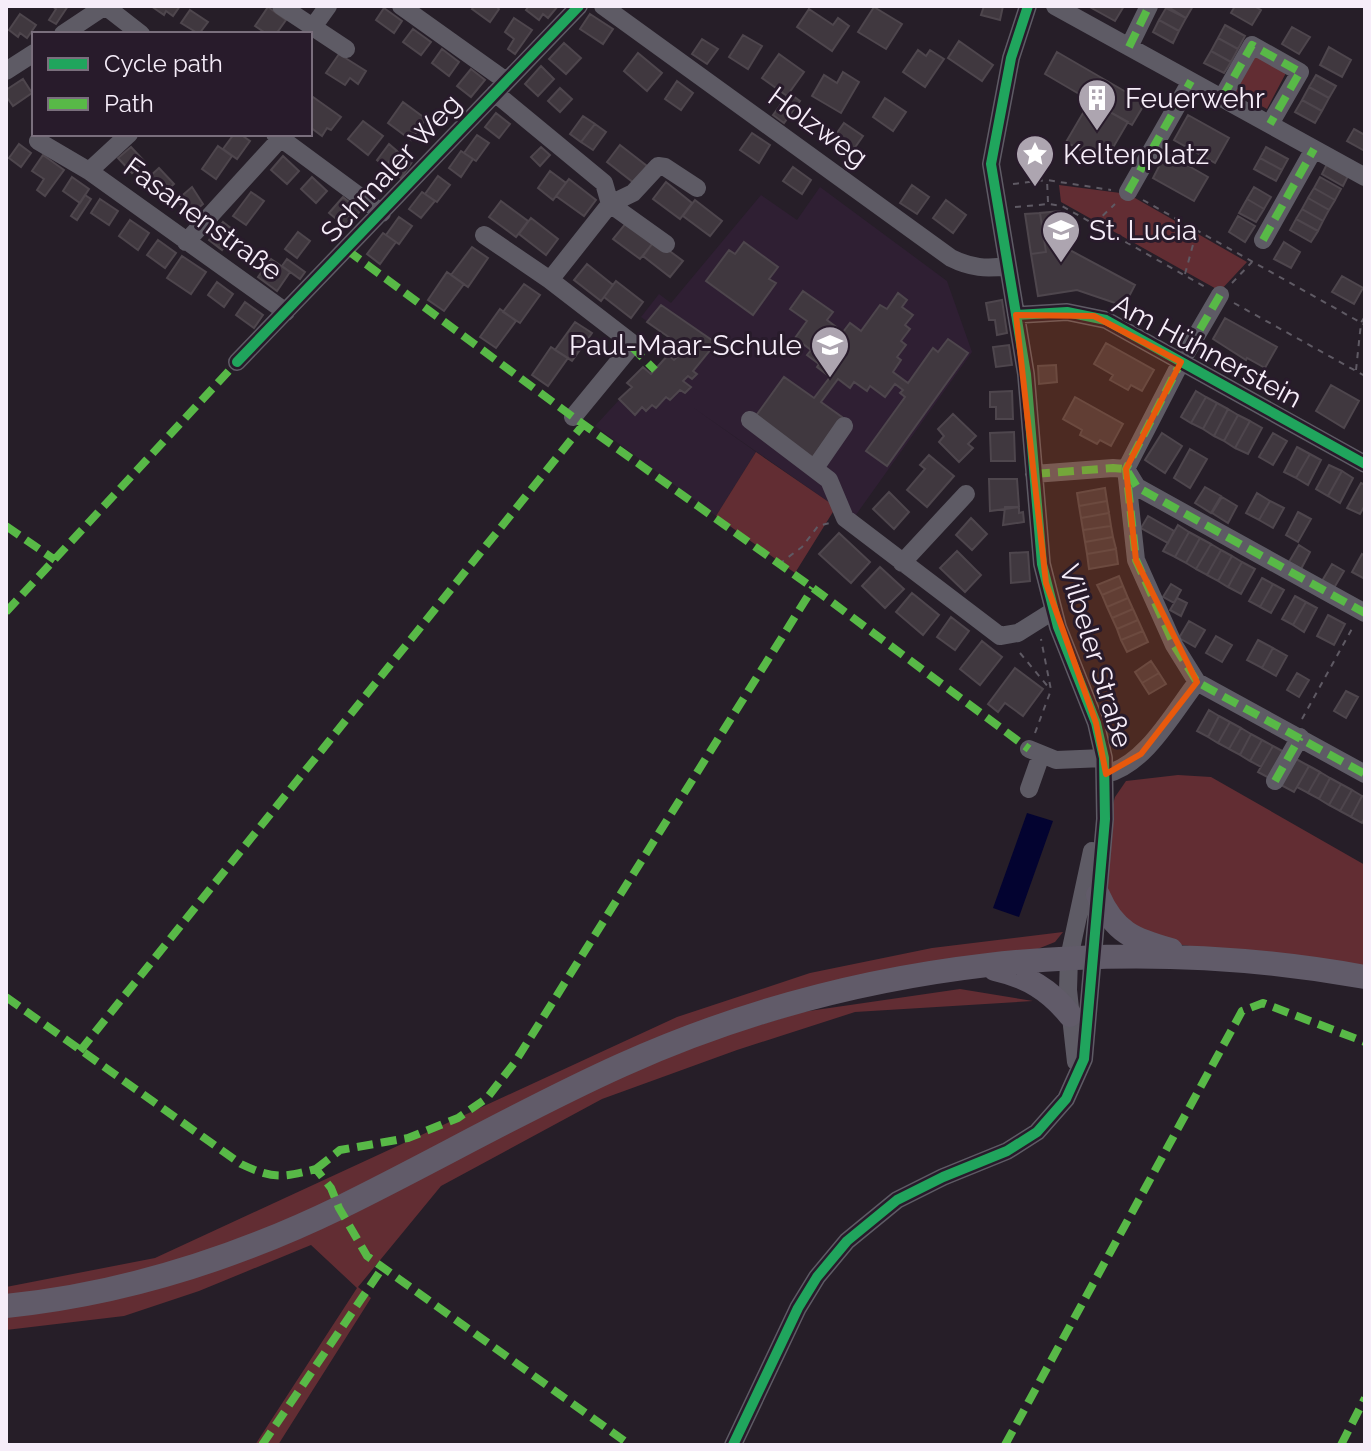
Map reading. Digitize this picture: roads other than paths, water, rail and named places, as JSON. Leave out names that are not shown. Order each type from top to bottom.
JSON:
[{"type":"main road","points":[[1098,895],[1116,926],[1128,935],[1148,944],[1204,958]]},
{"type":"main road","points":[[6,1306],[120,1287],[257,1244],[339,1208],[610,1070],[706,1031],[842,991],[981,966],[1080,958],[1204,958],[1365,977]]},
{"type":"main road","points":[[981,966],[1016,974],[1043,987],[1070,1015]]},
{"type":"street","points":[[66,32],[105,6],[138,32]]},
{"type":"street","points":[[281,6],[346,49]]},
{"type":"street","points":[[313,27],[328,6]]},
{"type":"street","points":[[401,6],[501,87],[604,183],[610,204],[666,244]]},
{"type":"street","name":"Schmaler Weg","points":[[237,362],[579,6]]},
{"type":"street","name":"Holzweg","points":[[603,6],[951,258],[978,268],[1008,266]]},
{"type":"street","name":"Vilbeler Straße","points":[[1028,6],[1011,58],[991,164],[1030,406],[1042,564],[1053,611],[1096,723],[1105,766],[1105,819],[1098,895],[1080,958]]},
{"type":"street","points":[[1055,6],[1365,177]]},
{"type":"street","points":[[1129,47],[1149,6]]},
{"type":"street","points":[[1222,98],[1252,45],[1300,72],[1270,124]]},
{"type":"street","points":[[7,70],[32,54]]},
{"type":"street","points":[[1128,192],[1191,81]]},
{"type":"street","name":"Fasanenstraße","points":[[89,171],[127,136]]},
{"type":"street","points":[[186,242],[278,136],[382,213]]},
{"type":"street","name":"Fasanenstraße","points":[[38,141],[89,171],[286,312]]},
{"type":"street","points":[[1263,240],[1314,149]]},
{"type":"street","points":[[550,280],[610,204],[633,193],[661,166],[697,188]]},
{"type":"street","points":[[484,235],[550,280],[633,344],[573,417]]},
{"type":"street","points":[[1220,295],[1181,362],[1126,469],[1136,560],[1174,645],[1197,682],[1365,774]]},
{"type":"street","name":"Am Hühnerstein","points":[[1016,315],[1067,312],[1094,316],[1365,464]]},
{"type":"street","points":[[750,420],[829,480],[845,518],[1000,636],[1018,633],[1053,611]]},
{"type":"street","points":[[815,468],[844,426]]},
{"type":"street","points":[[1034,474],[1126,469]]},
{"type":"street","points":[[1126,469],[1137,487],[1364,612]]},
{"type":"street","points":[[902,563],[966,494]]},
{"type":"street","points":[[1029,789],[1035,752],[1056,760],[1122,770],[1141,754],[1197,682]]},
{"type":"street","points":[[1275,781],[1297,736]]},
{"type":"street","name":"Vilbeler Straße","points":[[1080,958],[1089,861],[1105,819]]},
{"type":"street","points":[[1077,1077],[1070,1015],[1080,958]]},
{"type":"street","points":[[733,1445],[798,1308],[817,1277],[847,1241],[897,1200],[931,1182],[1007,1151],[1037,1132],[1058,1111],[1084,1059],[1087,1037],[1080,958]]},
{"type":"place","name":"Feuerwehr","points":[[1097,132]]},
{"type":"place","name":"Keltenplatz","points":[[1035,188]]},
{"type":"place","name":"St. Lucia","points":[[1061,264]]},
{"type":"place","name":"Paul-Maar-Schule","points":[[830,379]]}]
